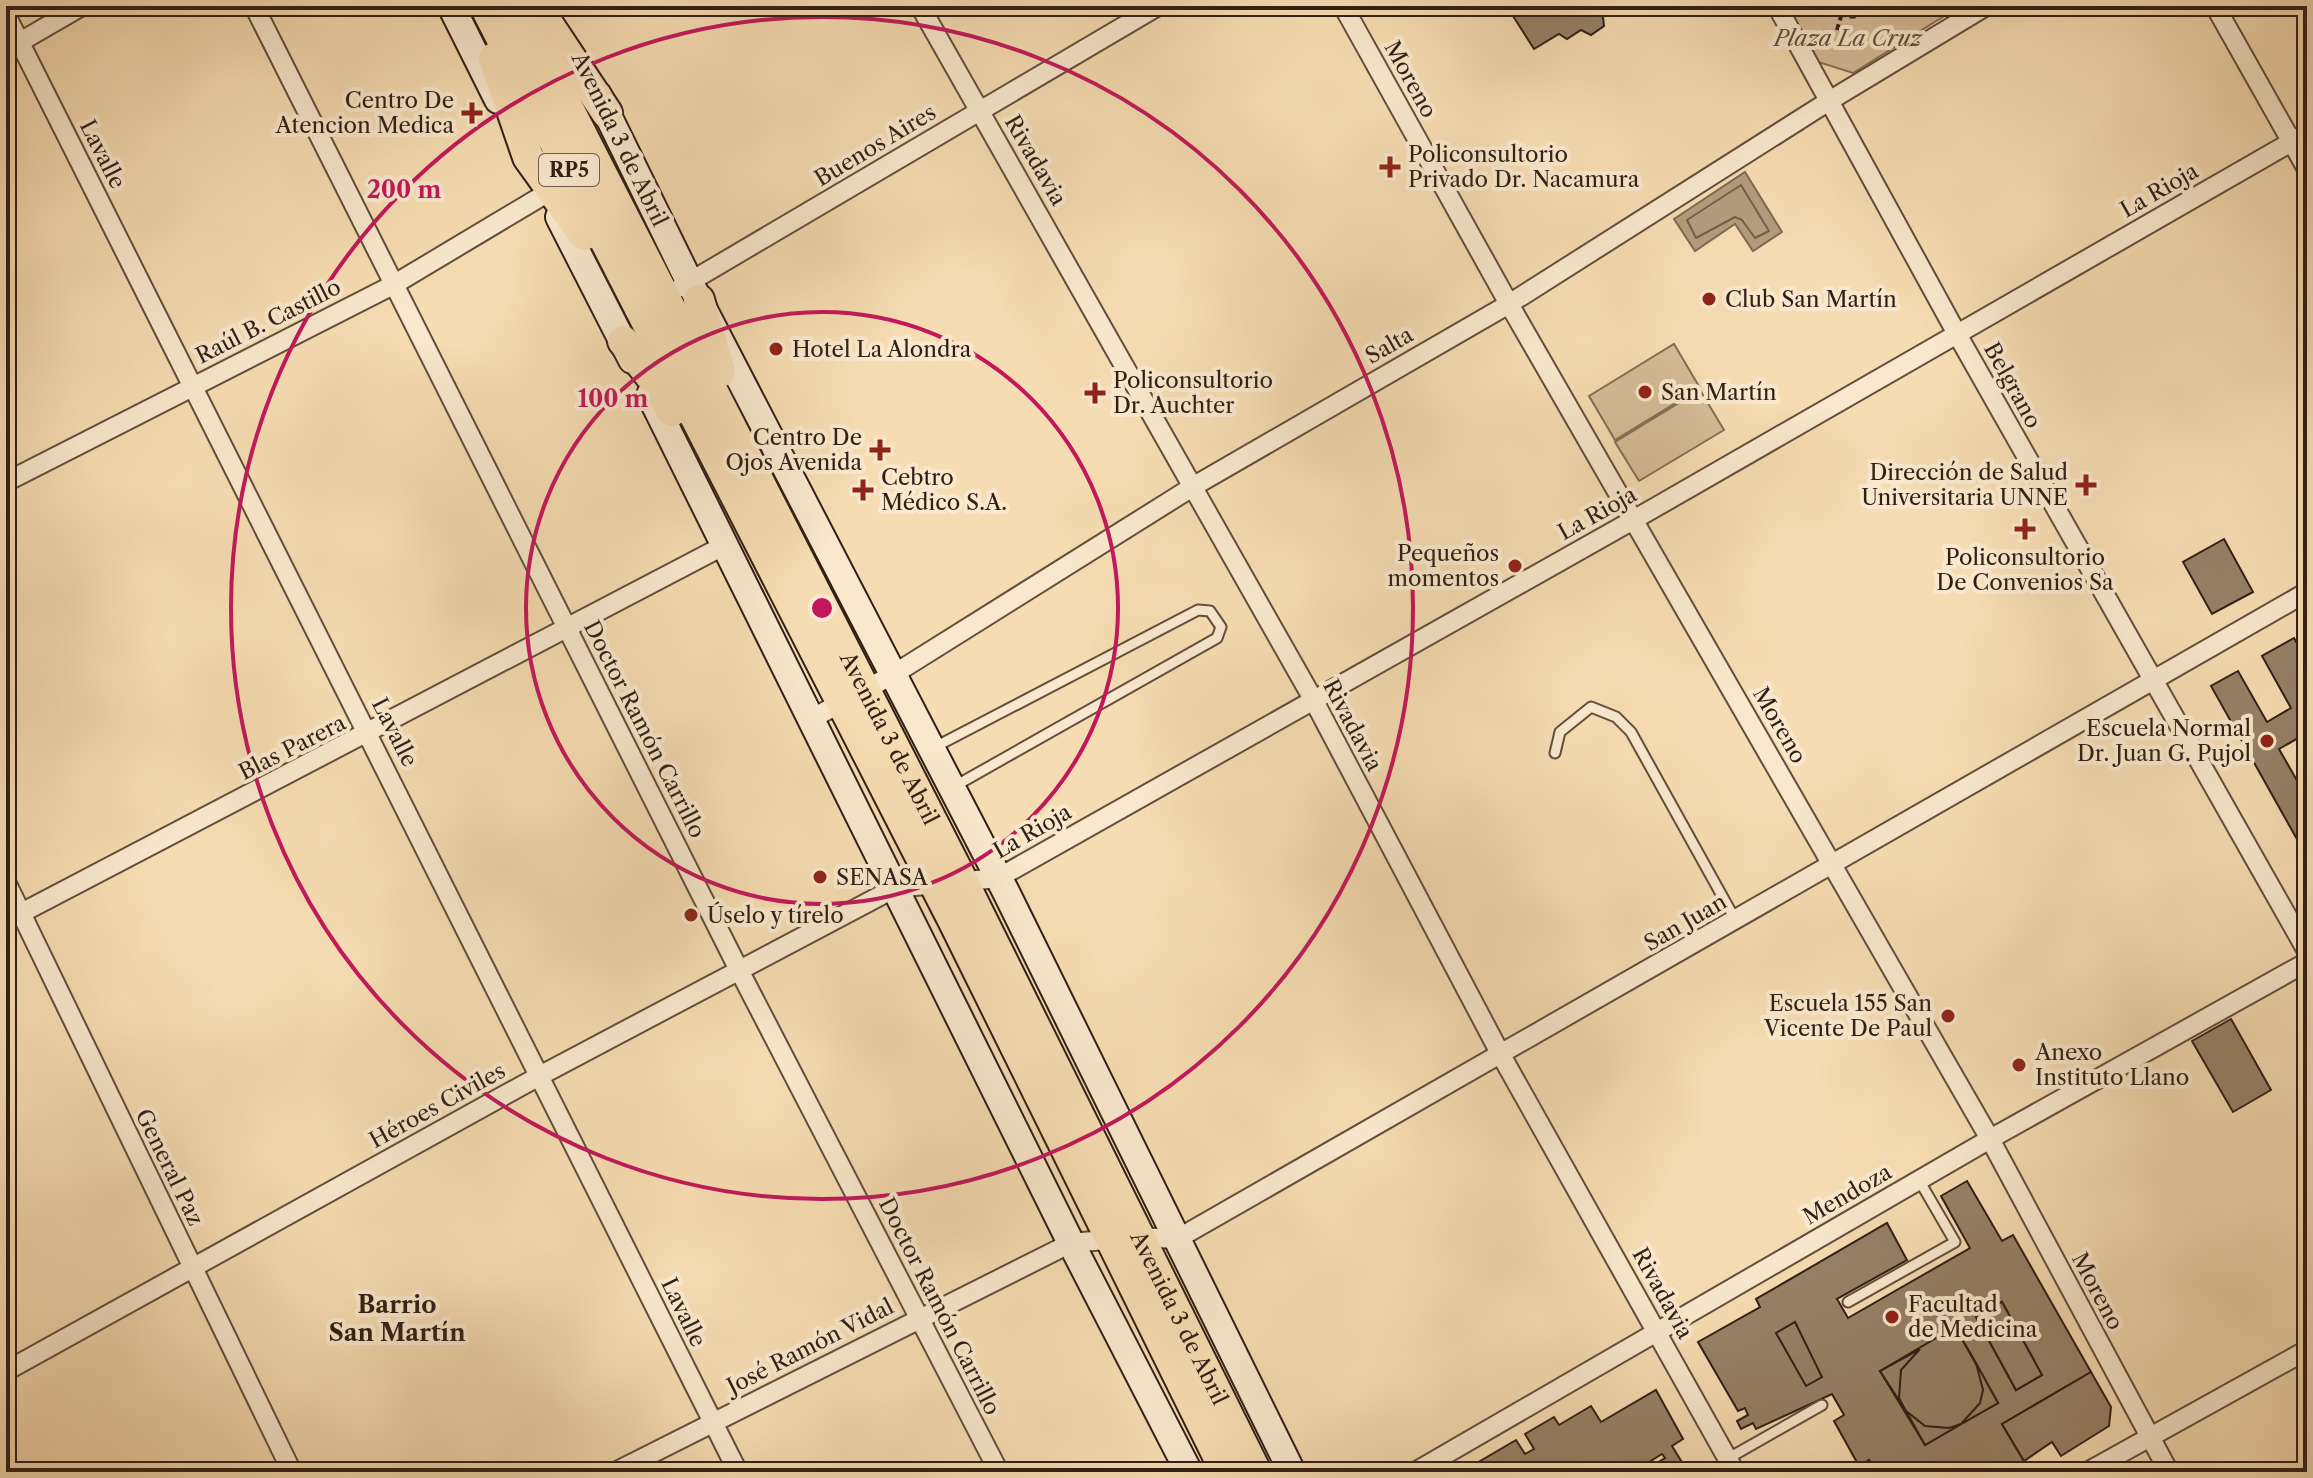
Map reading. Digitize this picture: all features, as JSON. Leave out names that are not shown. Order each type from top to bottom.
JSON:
[{"type":"highway","points":[[469,6],[515,17],[607,113]]},
{"type":"highway","points":[[515,17],[500,70],[528,157],[579,226],[651,310],[713,357],[799,590]]},
{"type":"highway","name":"Avenida 3 de Abril","points":[[515,17],[651,310]]},
{"type":"highway","points":[[651,310],[660,388],[712,482],[799,590]]},
{"type":"highway","name":"Avenida 3 de Abril","points":[[799,590],[947,881],[1138,1237],[1256,1472]]},
{"type":"highway","name":"Avenida 3 de Abril","points":[[947,881],[1108,1238],[1226,1472]]},
{"type":"main road","name":"Avenida 3 de Abril","points":[[451,6],[515,17]]},
{"type":"main road","name":"Avenida 3 de Abril","points":[[607,113],[651,310],[725,545],[1071,1243],[1189,1472]]},
{"type":"main road","name":"Avenida 3 de Abril","points":[[528,157],[547,193],[651,310],[894,674],[1292,1472]]},
{"type":"street","points":[[13,46],[82,6]]},
{"type":"street","name":"Doctor Ramón Carrillo","points":[[254,6],[739,970],[999,1472]]},
{"type":"street","name":"Rivadavia","points":[[920,6],[1313,699],[1501,1055],[1731,1465]]},
{"type":"street","name":"Buenos Aires","points":[[651,310],[1158,6]]},
{"type":"street","name":"Moreno","points":[[1343,6],[1509,304],[1990,1139],[2169,1472]]},
{"type":"street","name":"Belgrano","points":[[1777,6],[1957,334],[2307,951]]},
{"type":"street","name":"Salta","points":[[811,719],[894,674],[1194,486],[1509,304],[1829,101],[1986,6]]},
{"type":"street","points":[[2215,6],[2299,137],[2307,169]]},
{"type":"street","name":"Lavalle","points":[[6,15],[13,46],[193,386],[738,1472]]},
{"type":"street","name":"La Rioja","points":[[895,888],[998,878],[1635,519],[2299,137]]},
{"type":"street","name":"Raúl B. Castillo","points":[[6,482],[393,285],[547,193]]},
{"type":"street","name":"Blas Parera","points":[[13,917],[369,734],[725,545]]},
{"type":"street","name":"San Juan","points":[[1177,1239],[2307,592]]},
{"type":"street","name":"General Paz","points":[[6,882],[13,917],[292,1472]]},
{"type":"street","name":"Héroes Civiles","points":[[6,1371],[541,1075],[895,888]]},
{"type":"street","name":"Mendoza","points":[[1415,1472],[1990,1139],[2307,962]]},
{"type":"street","points":[[1071,1243],[1108,1238],[1177,1239]]},
{"type":"street","name":"José Ramón Vidal","points":[[615,1472],[1071,1243]]},
{"type":"street","points":[[2087,1472],[2307,1350]]},
{"type":"lane","points":[[932,749],[1198,610],[1210,611],[1221,627],[1217,638],[952,787]]},
{"type":"lane","points":[[1555,753],[1560,732],[1591,707],[1616,717],[1631,732],[1736,921]]},
{"type":"lane","points":[[1848,1302],[1955,1242],[1919,1180]]},
{"type":"lane","points":[[1731,1465],[1822,1405]]},
{"type":"path","points":[[1833,6],[1841,15],[1858,18],[1877,6]]},
{"type":"path","points":[[1837,30],[1844,6]]},
{"type":"green space","name":"Plaza La Cruz","points":[[1784,6],[1960,6],[1853,73],[1815,61]]},
{"type":"green space","name":"San Martín","points":[[1674,344],[1700,388],[1615,440],[1589,396]]},
{"type":"green space","name":"San Martín","points":[[1700,390],[1724,430],[1639,481],[1615,442]]},
{"type":"water","points":[[1745,172],[1782,232],[1753,251],[1735,224],[1695,251],[1674,219]]},
{"type":"building","points":[[1532,6],[1622,6],[1603,17],[1604,26],[1591,35],[1581,30],[1567,39],[1559,34],[1534,49],[1513,16]]},
{"type":"building","points":[[2224,539],[2253,592],[2212,614],[2183,562]]},
{"type":"building","name":"Escuela Normal Dr. Juan G. Pujol","points":[[2294,638],[2307,661],[2307,733],[2279,749],[2307,798],[2307,857],[2211,686],[2238,671],[2267,722],[2291,708],[2262,656]]},
{"type":"building","points":[[2231,1019],[2271,1090],[2233,1112],[2192,1041]]},
{"type":"building","name":"Facultad de Medicina","points":[[1967,1181],[2002,1241],[2013,1235],[2091,1372],[2002,1424],[2024,1461],[2006,1472],[1876,1472],[1869,1460],[1859,1466],[1834,1421],[1844,1415],[1832,1394],[1756,1429],[1753,1423],[1741,1429],[1737,1421],[1748,1415],[1745,1408],[1738,1411],[1698,1342],[1760,1307],[1756,1299],[1887,1223],[1907,1260],[1837,1299],[1848,1318],[1970,1248],[1941,1196]]},
{"type":"building","points":[[2002,1302],[2042,1375],[2016,1390],[1976,1317]]},
{"type":"building","points":[[2002,1302],[2042,1375],[2016,1390],[1976,1317]]},
{"type":"building","points":[[1795,1322],[1822,1377],[1806,1386],[1776,1333]]},
{"type":"building","points":[[1955,1327],[1976,1363],[1957,1347],[1944,1344],[1920,1349]]},
{"type":"building","points":[[1955,1327],[1998,1403],[1925,1445],[1880,1371]]},
{"type":"building","points":[[1920,1349],[1901,1370],[1899,1398],[1906,1411],[1880,1371]]},
{"type":"building","points":[[1976,1363],[1998,1403],[1961,1424],[1980,1403],[1983,1390]]},
{"type":"building","points":[[2091,1372],[2111,1407],[2109,1426],[2061,1456],[2052,1442],[2024,1461],[2002,1424]]},
{"type":"building","points":[[1656,1390],[1683,1439],[1672,1446],[1688,1472],[1642,1472],[1665,1458],[1662,1454],[1638,1469],[1639,1472],[1481,1472],[1477,1463],[1516,1440],[1525,1454],[1534,1449],[1525,1434],[1554,1417],[1559,1425],[1591,1406],[1601,1422]]},
{"type":"building","points":[[1906,1411],[1925,1426],[1949,1428],[1961,1424],[1925,1445]]},
{"type":"place","name":"Centro De Atencion Medica","points":[[472,113]]},
{"type":"place","name":"Policonsultorio Privado Dr. Nacamura","points":[[1390,167]]},
{"type":"place","name":"Club San Martín","points":[[1709,299]]},
{"type":"place","name":"Hotel La Alondra","points":[[776,349]]},
{"type":"place","name":"San Martín","points":[[1645,392]]},
{"type":"place","name":"Policonsultorio Dr. Auchter","points":[[1095,393]]},
{"type":"place","name":"Centro De Ojos Avenida","points":[[880,450]]},
{"type":"place","name":"Dirección de Salud Universitaria UNNE","points":[[2086,485]]},
{"type":"place","name":"Cebtro Médico S.A.","points":[[863,490]]},
{"type":"place","name":"Policonsultorio De Convenios Sa","points":[[2025,529]]},
{"type":"place","name":"Pequeños momentos","points":[[1515,566]]},
{"type":"place","name":"Escuela Normal Dr. Juan G. Pujol","points":[[2267,741]]},
{"type":"place","name":"SENASA","points":[[820,877]]},
{"type":"place","name":"Úselo y tírelo","points":[[691,915]]},
{"type":"place","name":"Escuela 155 San Vicente De Paul","points":[[1948,1016]]},
{"type":"place","name":"Anexo Instituto Llano","points":[[2019,1065]]},
{"type":"place","name":"Facultad de Medicina","points":[[1892,1317]]},
{"type":"district","name":"Barrio San Martín","points":[[397,1319]]}]
